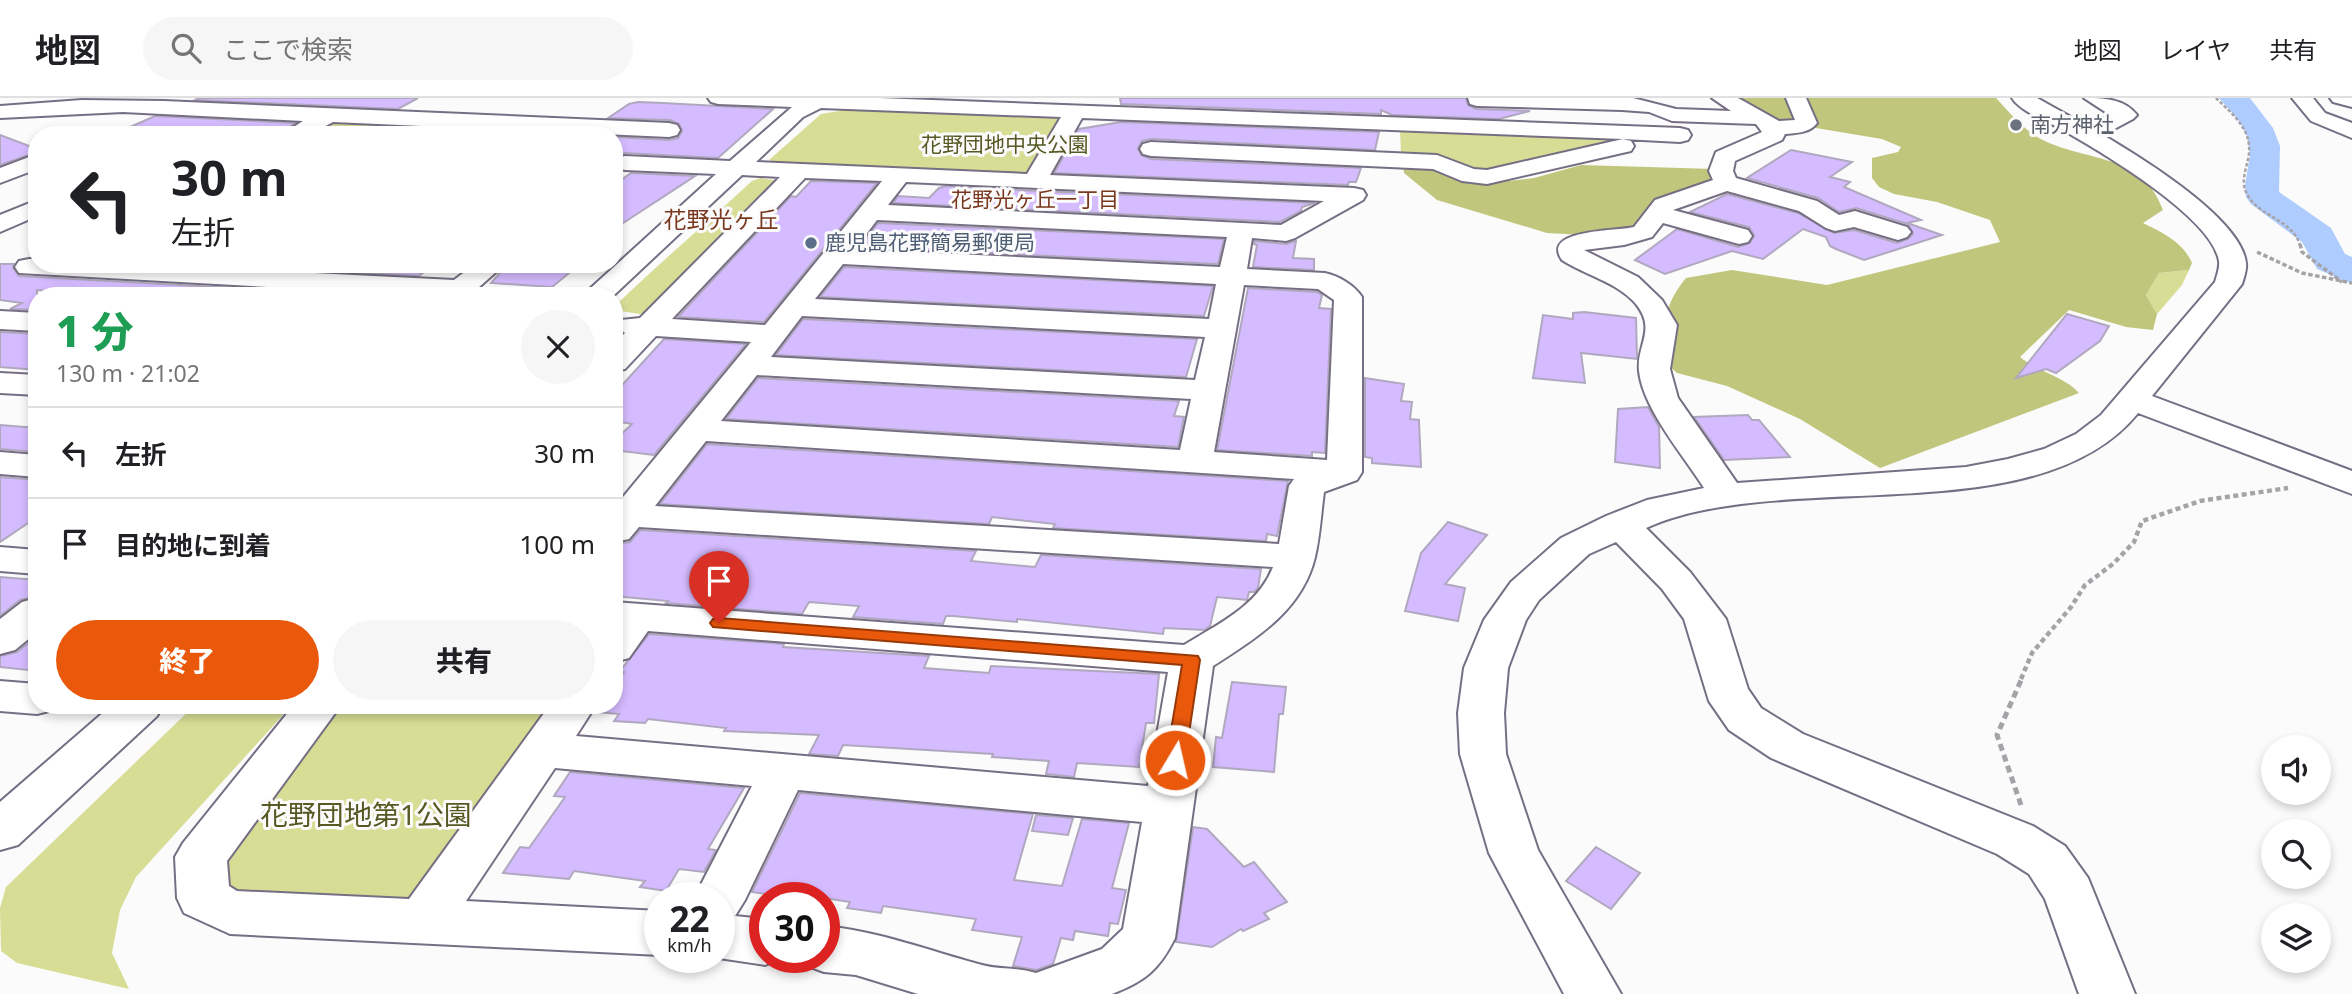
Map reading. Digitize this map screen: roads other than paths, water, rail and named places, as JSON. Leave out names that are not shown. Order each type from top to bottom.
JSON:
[{"type":"street","points":[[121,124],[179,98]]},
{"type":"street","points":[[213,126],[274,98]]},
{"type":"street","points":[[870,212],[1286,233],[1392,171],[1394,160],[1383,98]]},
{"type":"street","points":[[1722,98],[1767,123],[1774,135],[1724,157],[1723,175]]},
{"type":"street","points":[[1151,149],[1437,162],[1470,176],[1487,177],[1693,134],[1767,123],[1797,127],[1806,123],[1796,98]]},
{"type":"street","points":[[1593,994],[1514,853],[1483,754],[1481,713],[1486,668],[1505,620],[1525,591],[1575,546],[1619,524],[1660,508],[1727,495],[1966,478],[2014,469],[2056,456],[2088,441],[2113,422],[2228,284],[2233,267],[2232,257],[2223,240],[2208,223],[2169,189],[2087,135],[2022,98]]},
{"type":"street","points":[[2087,135],[2126,115],[2094,98]]},
{"type":"street","points":[[2302,98],[2318,117],[2352,131]]},
{"type":"street","points":[[2340,98],[2352,101]]},
{"type":"street","points":[[1483,127],[1477,99],[1565,100],[1650,106],[1667,111],[1693,134]]},
{"type":"street","points":[[623,165],[704,104],[830,101],[980,103],[1163,115],[1693,134]]},
{"type":"street","points":[[623,271],[796,113],[830,101]]},
{"type":"street","points":[[0,112],[46,102],[517,126]]},
{"type":"street","points":[[429,120],[458,103]]},
{"type":"street","points":[[1034,181],[1068,107]]},
{"type":"street","points":[[1138,186],[1163,115]]},
{"type":"street","points":[[310,126],[329,116]]},
{"type":"street","points":[[623,130],[669,130]]},
{"type":"street","points":[[0,176],[28,165]]},
{"type":"street","points":[[623,167],[735,168],[1354,195]]},
{"type":"street","points":[[623,353],[799,171]]},
{"type":"street","points":[[1723,175],[1808,206],[1835,223],[1855,219],[1898,232]]},
{"type":"street","points":[[1727,495],[1662,398],[1654,369],[1662,326],[1648,299],[1629,283],[1587,264],[1572,254],[1571,246],[1583,241],[1624,237],[1643,232],[1664,205],[1723,175],[1780,179]]},
{"type":"street","points":[[623,521],[899,176]]},
{"type":"street","points":[[0,224],[28,211]]},
{"type":"street","points":[[1658,214],[1739,236]]},
{"type":"street","points":[[1195,462],[1241,230]]},
{"type":"street","points":[[834,256],[1325,281],[1348,297],[1344,472]]},
{"type":"street","points":[[97,273],[348,287]]},
{"type":"street","points":[[463,287],[481,273]]},
{"type":"street","points":[[606,287],[621,273]]},
{"type":"street","points":[[794,307],[1222,329]]},
{"type":"street","points":[[0,320],[28,322]]},
{"type":"street","points":[[623,326],[772,334]]},
{"type":"street","points":[[748,365],[1210,390]]},
{"type":"street","points":[[0,383],[28,385]]},
{"type":"street","points":[[2134,400],[2352,483]]},
{"type":"street","points":[[695,430],[1344,472]]},
{"type":"street","points":[[0,463],[28,465]]},
{"type":"street","points":[[623,626],[1192,660],[1261,614],[1286,582],[1295,557],[1307,485],[1344,472]]},
{"type":"street","points":[[623,524],[1295,557]]},
{"type":"street","points":[[1619,524],[1675,576],[1706,622],[1728,698],[1737,713],[1752,726],[1787,746],[2015,840],[2047,860],[2069,893],[2107,994]]},
{"type":"street","points":[[0,559],[28,561]]},
{"type":"street","points":[[0,640],[28,618]]},
{"type":"street","points":[[1047,994],[1122,965],[1148,938],[1192,660]]},
{"type":"street","points":[[0,696],[28,698]]},
{"type":"street","points":[[0,831],[124,714]]},
{"type":"street","points":[[312,714],[201,857],[203,898],[230,912],[644,932]]},
{"type":"street","points":[[422,923],[568,714]]},
{"type":"street","points":[[543,750],[1168,806]]},
{"type":"street","points":[[728,882],[784,771]]},
{"type":"street","points":[[840,950],[856,952],[987,991],[1025,994]]},
{"type":"waterway","points":[[2233,98],[2247,112],[2262,136],[2266,155],[2261,185],[2263,197],[2318,236],[2330,261],[2352,272]]},
{"type":"place","name":"南方神社","points":[[2016,125]]},
{"type":"place","name":"鹿児島花野簡易郵便局","points":[[811,243]]},
{"type":"district","name":"花野光ヶ丘一丁目","points":[[1035,200]]},
{"type":"district","name":"花野光ヶ丘","points":[[721,220]]},
{"type":"park label","name":"花野団地中央公園","points":[[1005,145]]},
{"type":"park label","name":"花野団地第1公園","points":[[366,815]]}]
